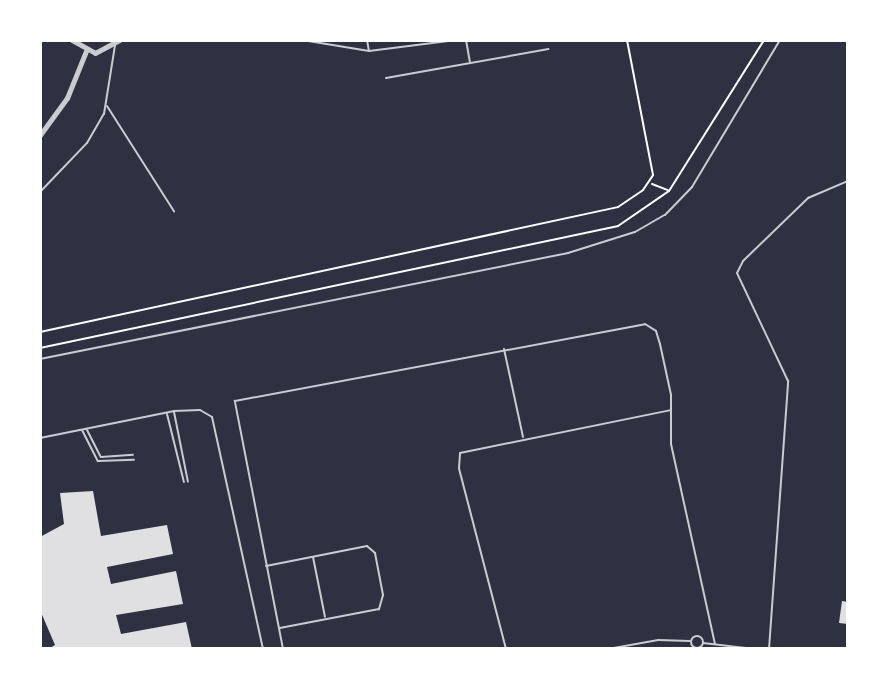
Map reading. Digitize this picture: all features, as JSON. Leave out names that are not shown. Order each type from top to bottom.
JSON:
[{"type":"street","points":[[72,40],[86,51],[100,52],[117,43]]},
{"type":"street","points":[[40,135],[67,98],[86,51]]},
{"type":"lane","points":[[302,40],[369,51],[456,40]]},
{"type":"lane","points":[[367,40],[369,51]]},
{"type":"lane","points":[[466,40],[470,63]]},
{"type":"lane","points":[[40,359],[568,253],[635,232],[665,215],[692,187],[780,40]]},
{"type":"lane","points":[[40,192],[87,143],[107,105],[117,43]]},
{"type":"lane","points":[[386,78],[548,49]]},
{"type":"lane","points":[[107,105],[174,211]]},
{"type":"lane","points":[[769,649],[788,381],[771,339],[739,284],[743,261],[808,198],[848,181]]},
{"type":"lane","points":[[283,649],[235,401],[637,325],[652,327],[659,336],[672,410],[671,444],[715,644]]},
{"type":"lane","points":[[504,349],[523,438]]},
{"type":"lane","points":[[40,438],[174,411],[200,410],[215,424],[263,649]]},
{"type":"lane","points":[[506,649],[459,458],[471,448],[672,410]]},
{"type":"lane","points":[[167,413],[186,482],[174,411]]},
{"type":"lane","points":[[84,429],[101,457],[133,455]]},
{"type":"lane","points":[[84,429],[98,461],[134,460]]},
{"type":"lane","points":[[265,566],[367,546],[374,550],[378,567],[383,595],[379,609],[279,628]]},
{"type":"lane","points":[[313,557],[326,619]]},
{"type":"lane","points":[[608,649],[658,640],[690,641],[697,636],[703,643],[755,649]]},
{"type":"lane","points":[[690,641],[698,649],[703,643]]},
{"type":"path","points":[[40,332],[561,223],[618,207],[650,183],[653,175],[627,40]]},
{"type":"path","points":[[40,348],[585,234],[633,218],[669,191],[764,40]]},
{"type":"path","points":[[650,183],[669,191]]},
{"type":"building","points":[[93,491],[101,536],[167,525],[173,554],[107,567],[111,584],[176,571],[183,604],[116,615],[121,634],[186,622],[192,649],[48,649],[55,645],[40,610],[40,537],[64,524],[60,493]]},
{"type":"building","points":[[842,601],[848,602],[848,624],[839,623]]}]
